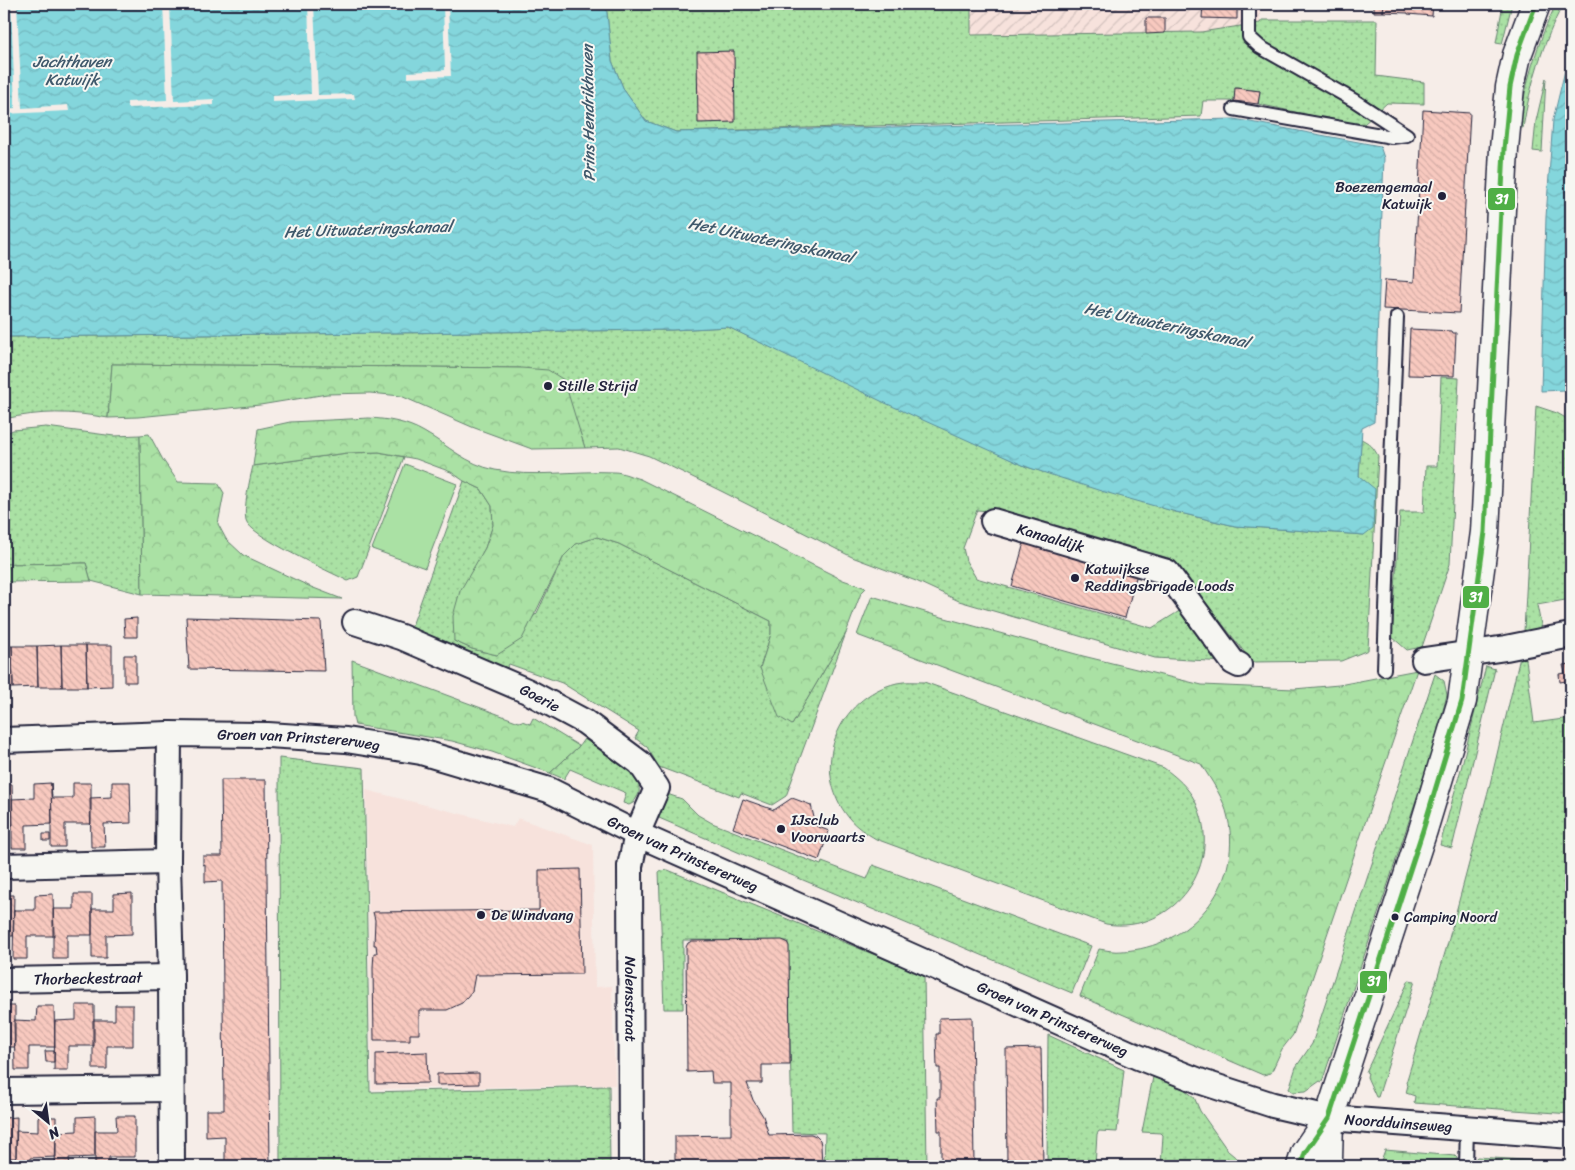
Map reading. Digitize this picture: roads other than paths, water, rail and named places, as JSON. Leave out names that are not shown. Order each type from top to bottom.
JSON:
[{"type":"street","points":[[1301,1166],[1305,1153],[1329,1118],[1424,830],[1462,701],[1485,532],[1504,149],[1510,87],[1517,55],[1536,4]]},
{"type":"street","name":"Kanaaldijk","points":[[993,521],[1167,572],[1233,662],[1239,665]]},
{"type":"street","name":"Goerie","points":[[355,622],[401,638],[527,691],[585,722],[640,763],[657,788],[638,834]]},
{"type":"street","points":[[1424,660],[1506,648],[1571,635]]},
{"type":"street","points":[[169,734],[168,862],[172,1166]]},
{"type":"street","name":"Groen van Prinstererweg","points":[[4,740],[169,734],[268,735],[352,741],[422,752],[549,790],[638,834],[1138,1057],[1202,1082],[1273,1106],[1329,1118]]},
{"type":"street","name":"Nolensstraat","points":[[632,1166],[630,866],[638,834]]},
{"type":"street","points":[[4,866],[168,862]]},
{"type":"street","name":"Thorbeckestraat","points":[[4,980],[171,977]]},
{"type":"street","points":[[4,1091],[171,1088]]},
{"type":"street","points":[[1326,1166],[1328,1161],[1329,1118]]},
{"type":"street","name":"Noordduinseweg","points":[[1329,1118],[1571,1136]]},
{"type":"lane","points":[[1234,109],[1392,137],[1407,135],[1355,101],[1260,47],[1249,37],[1249,4]]},
{"type":"lane","points":[[1384,668],[1390,472],[1398,317]]},
{"type":"lane","name":"Noordduinseweg","points":[[1466,1166],[1467,1128]]},
{"type":"water","points":[[4,4],[606,4],[612,61],[624,90],[646,121],[676,132],[1234,119],[1380,146],[1384,158],[1374,422],[1362,428],[1359,476],[1375,489],[1373,528],[1364,535],[1235,526],[1101,491],[1027,467],[883,402],[728,327],[672,330],[4,337]]},
{"type":"water","points":[[1568,58],[1571,58],[1571,391],[1541,391],[1546,217],[1553,120]]},
{"type":"place","name":"Boezemgemaal Katwijk","points":[[1442,196]]},
{"type":"place","name":"Stille Strijd","points":[[548,386]]},
{"type":"place","name":"Katwijkse Reddingsbrigade Loods","points":[[1075,578]]},
{"type":"place","name":"IJsclub Voorwaarts","points":[[781,829]]},
{"type":"place","name":"De Windvang","points":[[481,915]]},
{"type":"place","name":"Camping Noord","points":[[1395,917]]},
{"type":"water label","name":"Jachthaven Katwijk","points":[[72,70]]},
{"type":"water label","name":"Prins Hendrikhaven","points":[[588,113]]},
{"type":"water label","name":"Het Uitwateringskanaal","points":[[368,229]]},
{"type":"water label","name":"Het Uitwateringskanaal","points":[[771,240]]},
{"type":"water label","name":"Het Uitwateringskanaal","points":[[1167,325]]}]
